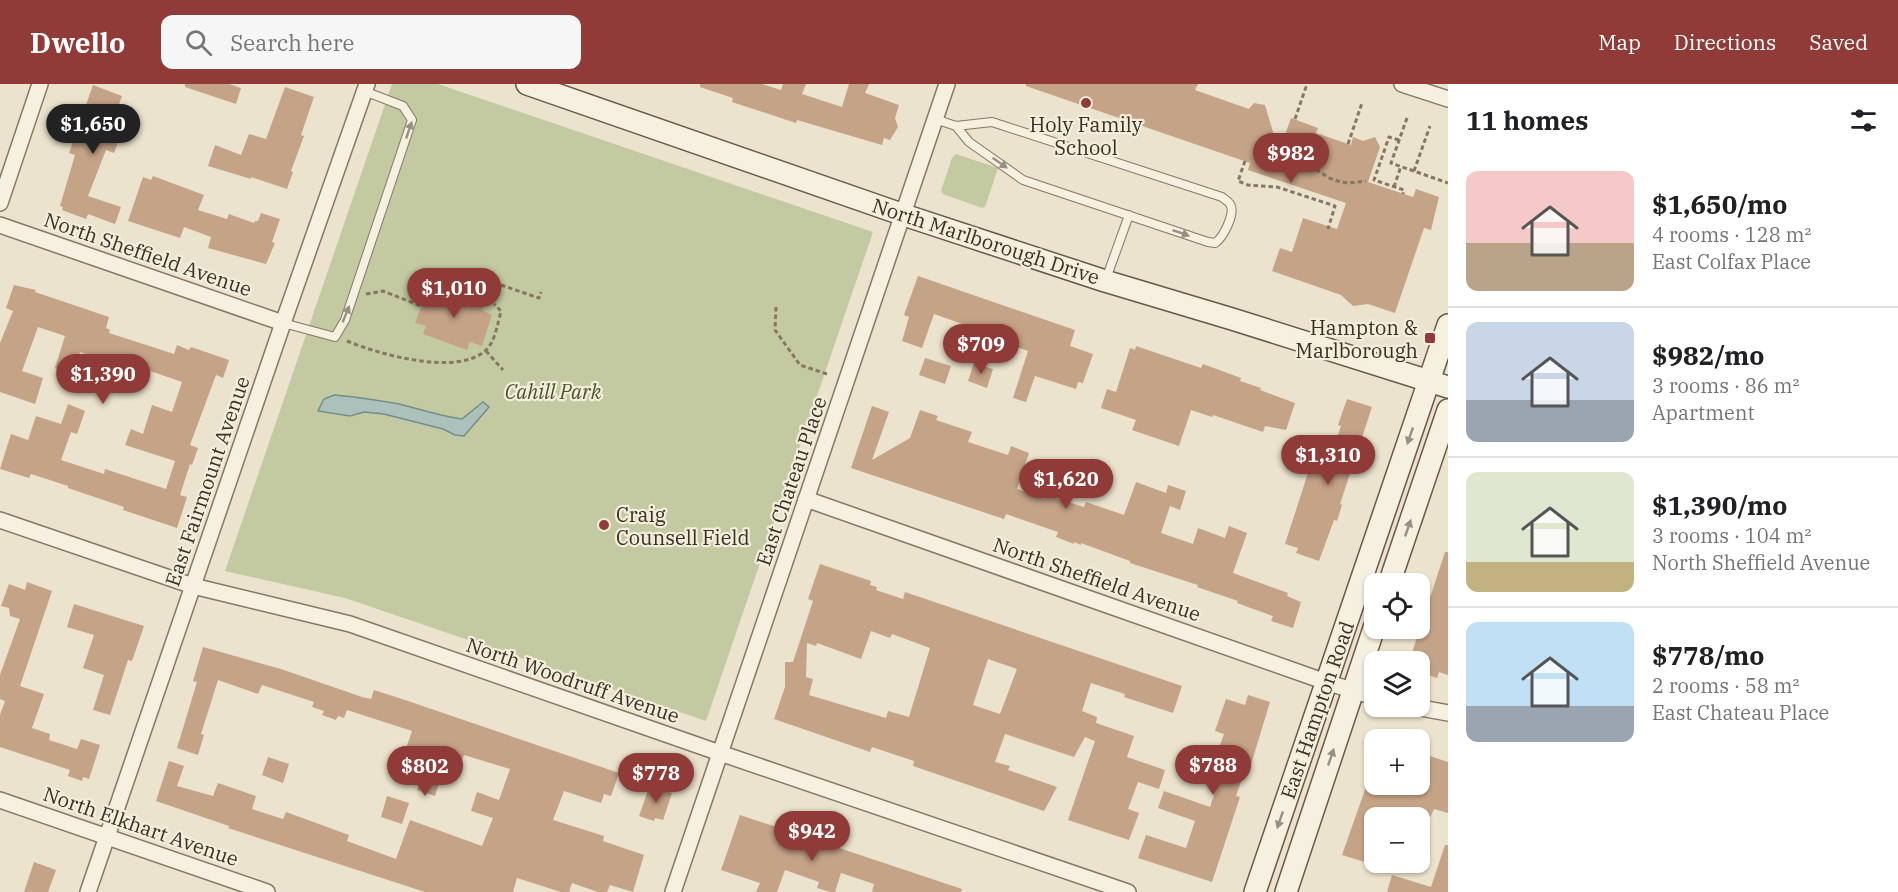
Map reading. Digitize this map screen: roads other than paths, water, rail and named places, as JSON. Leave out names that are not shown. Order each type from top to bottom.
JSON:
[{"type":"main road","name":"North Marlborough Drive","points":[[527,84],[904,215],[1105,281],[1438,384]]},
{"type":"main road","name":"East Hampton Road","points":[[1256,892],[1326,682],[1438,384],[1448,325]]},
{"type":"main road","points":[[1393,573],[1448,410]]},
{"type":"main road","name":"East Hampton Road","points":[[1286,892],[1370,639]]},
{"type":"street","points":[[0,203],[40,84]]},
{"type":"street","name":"East Chateau Place","points":[[673,892],[947,84]]},
{"type":"street","points":[[1402,84],[1448,99]]},
{"type":"street","name":"East Fairmount Avenue","points":[[88,892],[366,87]]},
{"type":"street","name":"North Sheffield Avenue","points":[[0,225],[283,322]]},
{"type":"street","name":"North Sheffield Avenue","points":[[806,499],[1364,694]]},
{"type":"street","name":"North Woodruff Avenue","points":[[0,520],[194,586],[350,624],[1128,892]]},
{"type":"street","points":[[1430,710],[1448,713]]},
{"type":"street","name":"North Elkhart Avenue","points":[[0,800],[267,892]]},
{"type":"lane","points":[[283,322],[335,337],[345,320],[412,120],[403,106],[366,87]]},
{"type":"lane","points":[[935,119],[956,126],[992,122],[1222,197],[1230,204],[1232,211],[1222,239],[1215,243],[1023,180],[969,142],[956,126]]},
{"type":"lane","points":[[1105,281],[1129,215]]},
{"type":"water","points":[[334,395],[399,404],[462,419],[483,402],[489,407],[464,436],[384,414],[364,412],[350,416],[318,411],[324,399]]},
{"type":"place","name":"Holy Family School","points":[[1086,103]]},
{"type":"place","name":"Hampton & Marlborough","points":[[1430,338]]},
{"type":"place","name":"Craig Counsell Field","points":[[604,525]]},
{"type":"park label","name":"Cahill Park","points":[[553,391]]}]
